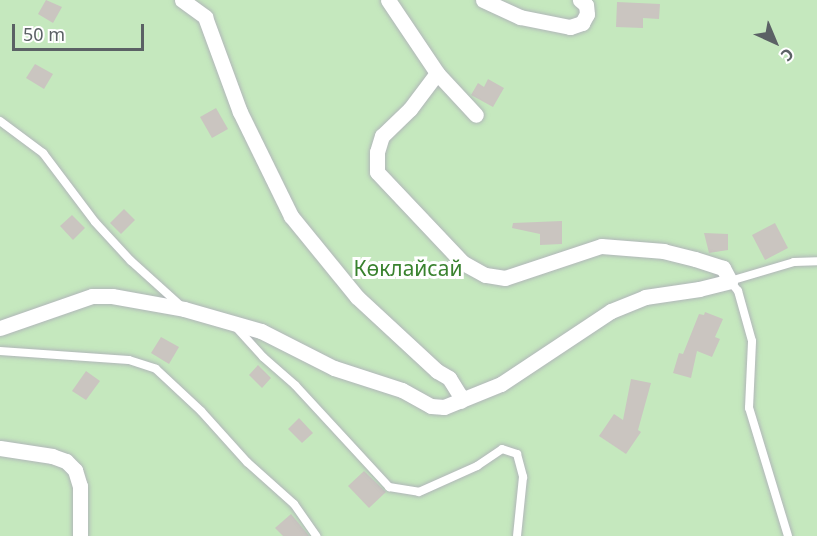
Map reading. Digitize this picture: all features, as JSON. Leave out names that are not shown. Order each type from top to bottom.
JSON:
[{"type":"street","points":[[182,0],[205,17],[240,112],[291,216],[357,297],[437,371],[449,378],[459,393],[460,401]]},
{"type":"street","points":[[388,0],[437,73],[476,115]]},
{"type":"street","points":[[483,0],[520,17],[570,27],[582,23],[587,14],[586,5],[580,0]]},
{"type":"street","points":[[0,328],[92,296],[112,296],[184,309],[261,331],[334,368],[402,390],[431,406],[444,407],[501,384],[611,311],[645,297],[699,289],[730,280],[723,268],[695,258],[664,251],[602,246],[505,278],[485,275],[463,263],[377,172],[377,152],[382,136],[410,109],[437,73]]},
{"type":"street","points":[[0,448],[52,456],[66,461],[75,470],[80,494],[80,536]]},
{"type":"lane","points":[[0,120],[43,153],[95,222],[131,261],[184,309]]},
{"type":"lane","points":[[788,536],[749,408],[752,341],[738,291],[730,280],[794,262],[817,261]]},
{"type":"lane","points":[[232,323],[263,357],[295,385],[389,487],[419,492],[477,466],[502,449],[517,454],[523,477],[518,536]]},
{"type":"lane","points":[[0,351],[129,360],[156,369],[201,411],[248,462],[294,504],[316,536]]},
{"type":"green space","name":"Көклайсай","points":[[0,0],[817,0],[817,536],[0,536]]},
{"type":"building","points":[[46,0],[62,7],[53,23],[38,14]]},
{"type":"building","points":[[617,2],[660,4],[659,19],[643,18],[643,28],[616,27]]},
{"type":"building","points":[[35,64],[53,74],[44,89],[26,78]]},
{"type":"building","points":[[488,79],[504,88],[493,107],[471,95],[478,83],[484,87]]},
{"type":"building","points":[[216,108],[228,129],[212,138],[200,117]]},
{"type":"building","points":[[124,209],[135,220],[121,234],[110,223]]},
{"type":"building","points":[[72,215],[85,228],[73,240],[60,226]]},
{"type":"building","points":[[562,221],[562,244],[540,245],[540,234],[512,228],[513,223]]},
{"type":"building","points":[[775,223],[788,248],[765,260],[752,235]]},
{"type":"building","points":[[704,233],[728,234],[728,250],[709,253]]},
{"type":"building","points":[[705,312],[723,319],[715,337],[720,339],[712,357],[697,351],[691,378],[673,373],[679,353],[683,354],[699,314],[704,315]]},
{"type":"building","points":[[161,337],[179,347],[169,364],[151,353]]},
{"type":"building","points":[[258,365],[271,378],[262,388],[249,375]]},
{"type":"building","points":[[86,371],[100,381],[86,400],[72,391]]},
{"type":"building","points":[[631,379],[651,383],[638,430],[641,432],[626,454],[599,436],[614,414],[623,420]]},
{"type":"building","points":[[299,418],[313,433],[302,443],[288,429]]},
{"type":"building","points":[[364,471],[386,492],[369,508],[348,486]]},
{"type":"building","points":[[291,514],[309,536],[283,536],[275,528]]}]
